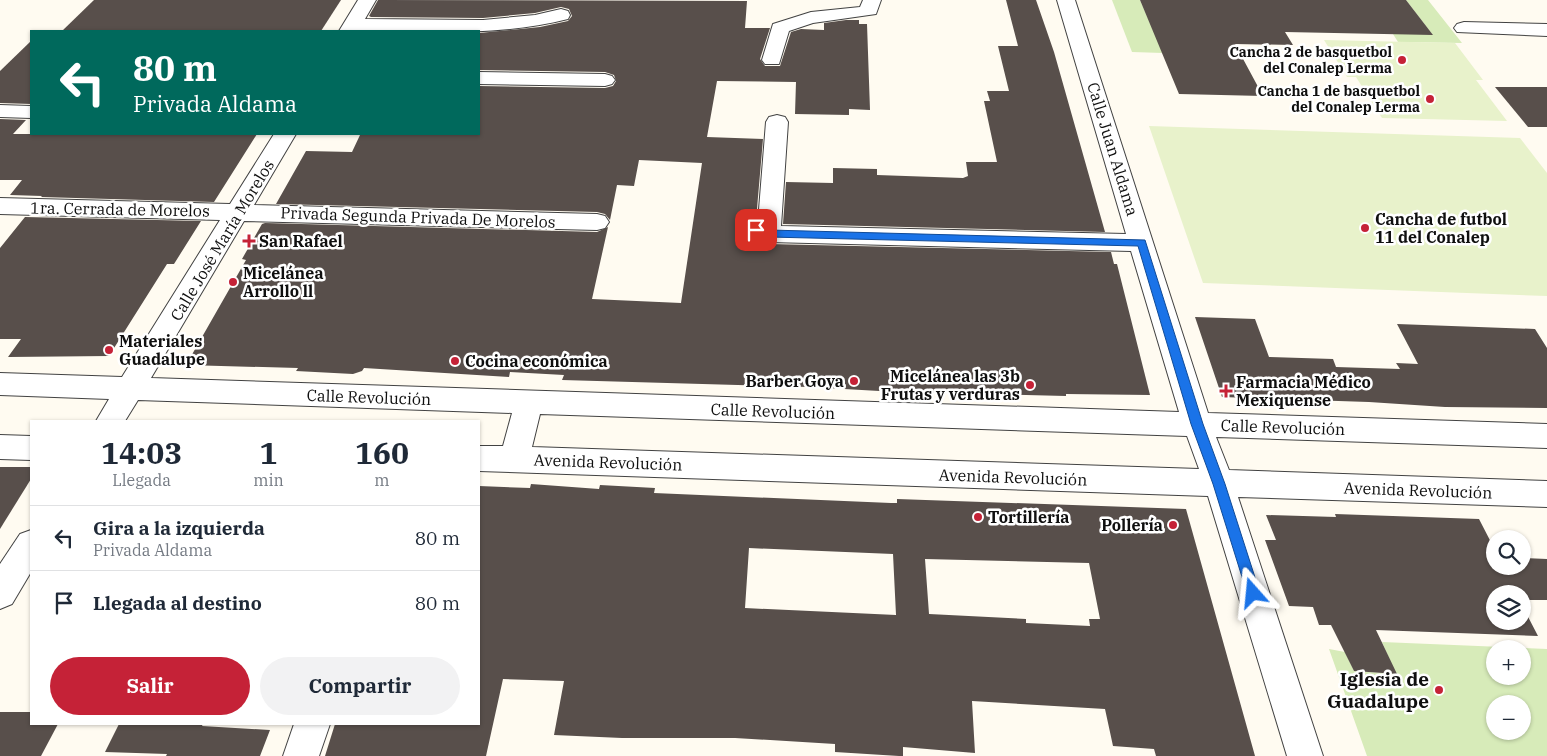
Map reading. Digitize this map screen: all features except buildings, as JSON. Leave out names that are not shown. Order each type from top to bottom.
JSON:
[{"type":"street","points":[[350,28],[367,0]]},
{"type":"street","points":[[772,60],[780,28],[810,18],[863,12],[869,10],[872,0]]},
{"type":"street","name":"Calle Juan Aldama","points":[[1066,0],[1197,424],[1219,484],[1305,756]]},
{"type":"street","points":[[350,28],[492,26],[540,20],[561,15]]},
{"type":"street","points":[[1464,28],[1547,30]]},
{"type":"street","points":[[480,78],[605,80]]},
{"type":"street","points":[[0,111],[30,112]]},
{"type":"street","points":[[777,122],[763,232],[1142,243]]},
{"type":"street","name":"Calle José María Morelos","points":[[111,420],[132,389],[240,212],[284,135]]},
{"type":"street","name":"1ra. Cerrada de Morelos","points":[[0,206],[240,212]]},
{"type":"street","name":"Privada Segunda Privada De Morelos","points":[[240,212],[597,222]]},
{"type":"street","name":"Calle Revolución","points":[[0,384],[1547,436]]},
{"type":"street","points":[[514,459],[529,403]]},
{"type":"street","points":[[0,447],[30,448]]},
{"type":"street","name":"Avenida Revolución","points":[[480,458],[1547,494]]},
{"type":"street","points":[[0,593],[30,546]]},
{"type":"street","points":[[301,756],[312,725]]},
{"type":"green space","points":[[1112,0],[1140,0],[1163,53],[1132,52]]},
{"type":"green space","points":[[1406,0],[1428,0],[1462,43],[1398,42],[1393,34],[1432,34]]},
{"type":"green space","points":[[1324,40],[1455,43],[1483,80],[1476,80],[1507,121],[1382,118],[1356,77],[1347,77]]},
{"type":"green space","name":"Cancha de futbol 11 del Conalep","points":[[1149,126],[1520,138],[1547,173],[1547,296],[1203,283]]},
{"type":"green space","name":"Iglesia de Guadalupe","points":[[1382,642],[1486,646],[1486,685],[1531,685],[1531,648],[1547,649],[1547,756],[1367,756],[1329,649],[1345,652],[1354,671],[1396,674]]},
{"type":"place","name":"Cancha 2 de basquetbol del Conalep Lerma","points":[[1402,60]]},
{"type":"place","name":"Cancha 1 de basquetbol del Conalep Lerma","points":[[1430,99]]},
{"type":"place","name":"Cancha de futbol 11 del Conalep","points":[[1365,228]]},
{"type":"place","name":"San Rafael","points":[[249,241]]},
{"type":"place","name":"Micelánea Arrollo ll","points":[[233,282]]},
{"type":"place","name":"Materiales Guadalupe","points":[[109,350]]},
{"type":"place","name":"Cocina económica","points":[[455,361]]},
{"type":"place","name":"Barber Goya","points":[[854,381]]},
{"type":"place","name":"Micelánea las 3b Frutas y verduras","points":[[1030,385]]},
{"type":"place","name":"Farmacia Médico Mexiquense","points":[[1226,391]]},
{"type":"place","name":"Tortillería","points":[[978,517]]},
{"type":"place","name":"Pollería","points":[[1173,525]]},
{"type":"place","name":"Iglesia de Guadalupe","points":[[1439,690]]},
{"type":"route","points":[[756,230],[769,234],[1142,243],[1197,424],[1219,484],[1253,593]]}]
